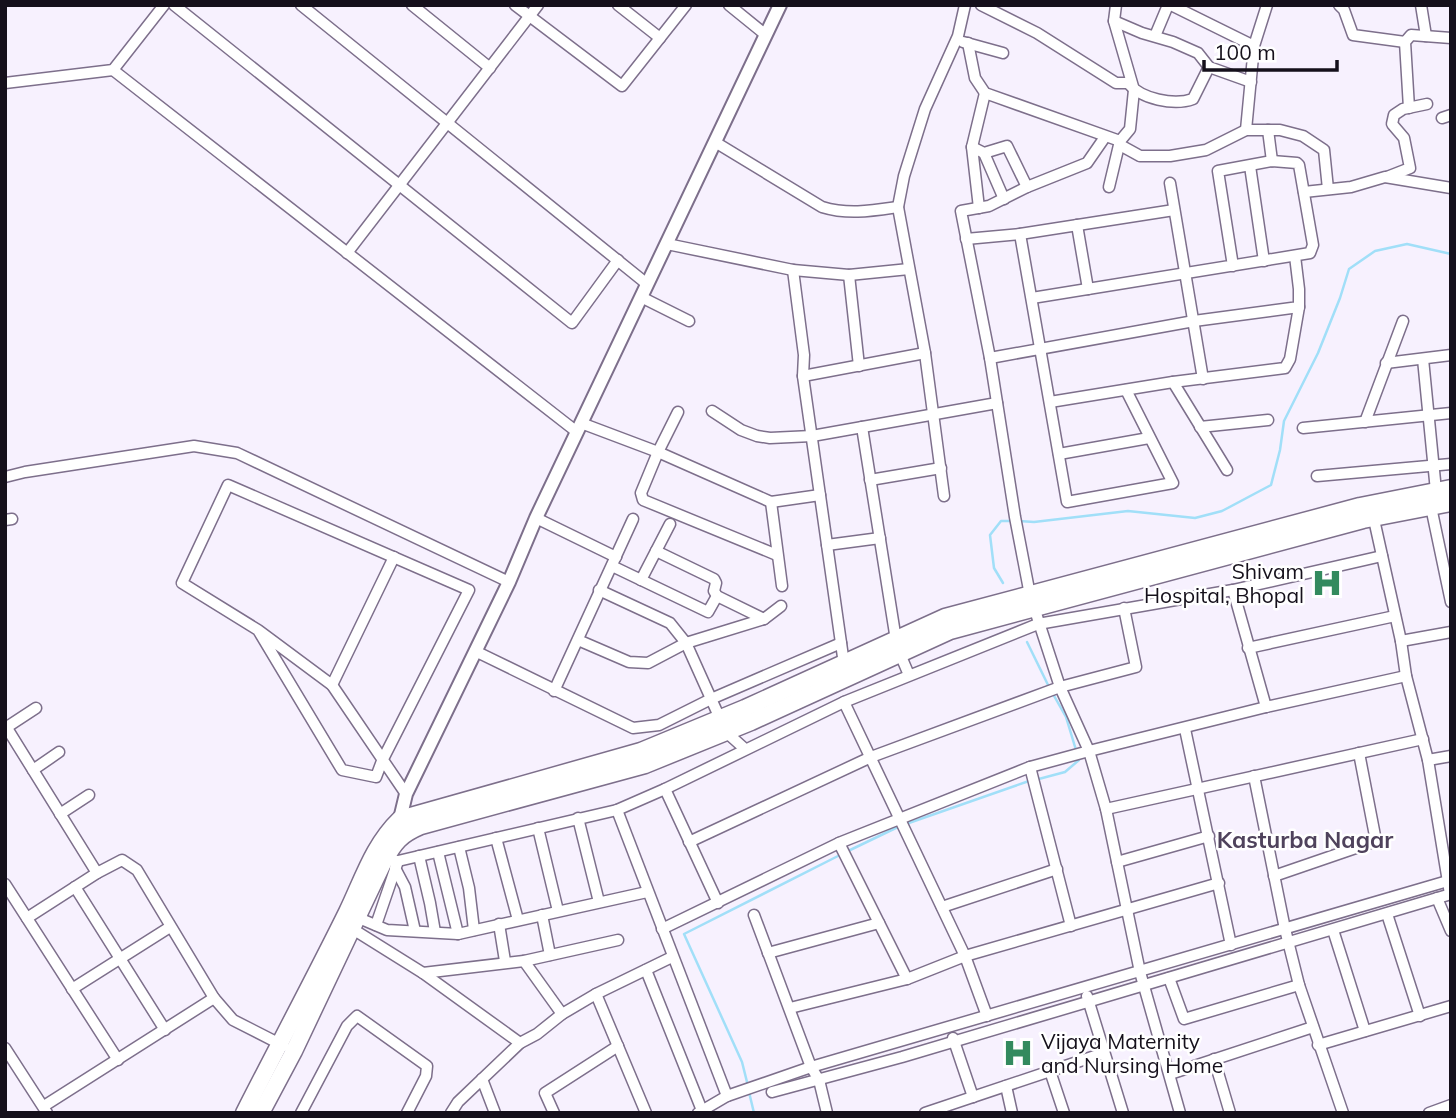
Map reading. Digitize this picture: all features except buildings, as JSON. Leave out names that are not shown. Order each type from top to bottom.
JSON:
[{"type":"main road","points":[[244,1113],[286,1048],[352,919],[387,862],[380,841],[402,826],[723,725],[898,647],[945,617],[1034,609],[1444,490]]},
{"type":"main road","points":[[1372,511],[1451,503]]},
{"type":"main road","points":[[723,725],[844,663],[898,647]]},
{"type":"main road","points":[[261,1113],[286,1048]]},
{"type":"street","points":[[113,70],[164,5]]},
{"type":"street","points":[[174,5],[572,323],[618,260]]},
{"type":"street","points":[[301,5],[647,284]]},
{"type":"street","points":[[412,5],[490,68]]},
{"type":"street","points":[[515,5],[622,86],[683,6]]},
{"type":"street","points":[[347,253],[538,5]]},
{"type":"street","points":[[618,5],[660,38]]},
{"type":"street","points":[[729,5],[766,34]]},
{"type":"street","points":[[402,826],[405,794],[509,582],[536,519],[780,5]]},
{"type":"street","points":[[944,496],[925,352],[898,207],[904,176],[925,109],[956,40],[965,5]]},
{"type":"street","points":[[981,5],[1037,33],[1116,83],[1128,83],[1134,90],[1153,97],[1182,103],[1193,99],[1209,67]]},
{"type":"street","points":[[1109,187],[1120,143],[1130,126],[1134,90],[1114,21],[1116,5]]},
{"type":"street","points":[[1155,36],[1169,5],[1256,40]]},
{"type":"street","points":[[1246,130],[1256,40],[1267,5]]},
{"type":"street","points":[[1339,5],[1344,10],[1353,35],[1405,42]]},
{"type":"street","points":[[1421,5],[1426,36]]},
{"type":"street","points":[[1114,21],[1198,53],[1209,67],[1251,82]]},
{"type":"street","points":[[1409,108],[1405,42],[1411,35],[1451,38]]},
{"type":"street","points":[[956,40],[1003,53]]},
{"type":"street","points":[[968,43],[975,78],[985,93],[1120,143],[1140,156],[1170,156],[1206,150],[1246,130],[1280,130],[1303,136],[1324,149],[1328,189]]},
{"type":"street","points":[[5,83],[113,70],[347,253],[579,428],[658,452],[771,502],[820,495]]},
{"type":"street","points":[[979,208],[972,148],[985,93]]},
{"type":"street","points":[[1304,192],[1351,187],[1409,168],[1404,138],[1392,124],[1394,115],[1427,104]]},
{"type":"street","points":[[1268,130],[1272,161]]},
{"type":"street","points":[[1105,137],[1087,163],[1027,187],[989,206],[961,211],[990,358],[1018,539],[1034,609],[1079,753],[1106,810],[1140,972],[1180,1113]]},
{"type":"street","points":[[715,142],[822,207],[855,213],[898,207]]},
{"type":"street","points":[[972,148],[984,153],[1007,146],[1027,187]]},
{"type":"street","points":[[984,153],[1004,199]]},
{"type":"street","points":[[1032,298],[1185,274],[1295,256],[1310,253],[1313,246],[1299,165],[1272,161],[1218,171],[1233,266]]},
{"type":"street","points":[[1250,166],[1264,261]]},
{"type":"street","points":[[1383,178],[1451,188]]},
{"type":"street","points":[[1170,183],[1203,379]]},
{"type":"street","points":[[966,239],[1174,209]]},
{"type":"street","points":[[1077,225],[1088,289]]},
{"type":"street","points":[[1020,233],[1067,502],[1173,483],[1126,390]]},
{"type":"street","points":[[667,244],[793,270],[849,275],[909,269]]},
{"type":"street","points":[[1049,402],[1173,382],[1285,368],[1290,359],[1299,307],[1295,256]]},
{"type":"street","points":[[793,270],[804,355],[803,376],[844,663]]},
{"type":"street","points":[[849,275],[859,366]]},
{"type":"street","points":[[641,297],[689,321]]},
{"type":"street","points":[[990,358],[1194,321],[1299,307]]},
{"type":"street","points":[[1365,422],[1403,321]]},
{"type":"street","points":[[803,376],[925,352]]},
{"type":"street","points":[[1386,363],[1451,355]]},
{"type":"street","points":[[1423,359],[1435,466],[1444,490]]},
{"type":"street","points":[[1173,382],[1227,470]]},
{"type":"street","points":[[712,411],[741,430],[757,436],[812,436],[934,412],[997,403]]},
{"type":"street","points":[[678,412],[641,493],[643,500],[777,555]]},
{"type":"street","points":[[1303,428],[1451,413]]},
{"type":"street","points":[[1200,427],[1268,420]]},
{"type":"street","points":[[862,427],[898,647],[909,676]]},
{"type":"street","points":[[1059,454],[1149,438]]},
{"type":"street","points":[[5,477],[194,446],[237,453],[509,582]]},
{"type":"street","points":[[1317,476],[1451,464]]},
{"type":"street","points":[[870,480],[941,468]]},
{"type":"street","points":[[258,631],[342,770],[376,777],[382,761],[469,590],[229,485],[182,583],[258,631],[332,685],[382,761],[405,794]]},
{"type":"street","points":[[771,502],[782,586]]},
{"type":"street","points":[[1430,507],[1451,602]]},
{"type":"street","points":[[772,1092],[954,1042],[1450,894],[1428,760],[1406,676],[1401,641],[1372,511]]},
{"type":"street","points":[[536,519],[614,561],[641,580],[708,612],[717,596]]},
{"type":"street","points":[[554,691],[633,519]]},
{"type":"street","points":[[641,580],[670,524]]},
{"type":"street","points":[[827,545],[880,538]]},
{"type":"street","points":[[656,551],[714,579],[714,592],[717,596],[764,619]]},
{"type":"street","points":[[387,862],[617,810],[844,702],[909,676],[1034,609],[1124,608],[1233,590],[1382,556]]},
{"type":"street","points":[[332,685],[394,557]]},
{"type":"street","points":[[599,590],[670,623],[686,643],[723,725],[745,749]]},
{"type":"street","points":[[1233,590],[1266,707]]},
{"type":"street","points":[[578,640],[629,662],[648,663],[686,643],[764,619],[781,606]]},
{"type":"street","points":[[689,842],[871,757],[1060,688],[1136,667],[1124,608]]},
{"type":"street","points":[[1248,648],[1395,616]]},
{"type":"street","points":[[1401,641],[1451,632]]},
{"type":"street","points":[[475,651],[633,728],[659,725],[711,699],[841,643]]},
{"type":"street","points":[[662,929],[839,843],[1030,767],[1266,707],[1406,676]]},
{"type":"street","points":[[844,702],[965,956],[987,1016]]},
{"type":"street","points":[[36,708],[6,726],[97,873]]},
{"type":"street","points":[[1185,729],[1231,945]]},
{"type":"street","points":[[1106,810],[1423,739]]},
{"type":"street","points":[[33,770],[59,752]]},
{"type":"street","points":[[1274,876],[1377,841],[1359,753]]},
{"type":"street","points":[[1428,760],[1451,756]]},
{"type":"street","points":[[1030,767],[1071,926]]},
{"type":"street","points":[[1254,776],[1299,985],[1343,1113]]},
{"type":"street","points":[[665,789],[718,903]]},
{"type":"street","points":[[60,814],[89,795]]},
{"type":"street","points":[[617,810],[727,1097]]},
{"type":"street","points":[[579,818],[599,902]]},
{"type":"street","points":[[538,828],[558,911]]},
{"type":"street","points":[[1116,862],[1209,836]]},
{"type":"street","points":[[496,838],[517,920]]},
{"type":"street","points":[[839,843],[907,979]]},
{"type":"street","points":[[459,847],[469,888],[474,930]]},
{"type":"street","points":[[438,852],[458,934]]},
{"type":"street","points":[[419,856],[435,932]]},
{"type":"street","points":[[27,918],[122,860],[137,870],[214,998],[233,1020],[286,1048]]},
{"type":"street","points":[[376,925],[387,862]]},
{"type":"street","points":[[387,862],[405,887],[415,931]]},
{"type":"street","points":[[942,907],[1056,869]]},
{"type":"street","points":[[646,970],[701,1112],[738,1092],[811,1067],[1449,880]]},
{"type":"street","points":[[790,1008],[907,979],[965,956],[1219,883]]},
{"type":"street","points":[[5,884],[118,1060]]},
{"type":"street","points":[[75,887],[165,1030]]},
{"type":"street","points":[[352,919],[387,930],[458,934],[648,892]]},
{"type":"street","points":[[1437,898],[1451,932]]},
{"type":"street","points":[[1387,914],[1420,1016]]},
{"type":"street","points":[[542,915],[550,955]]},
{"type":"street","points":[[754,915],[811,1067],[819,1080],[827,1113]]},
{"type":"street","points":[[352,919],[520,1043]]},
{"type":"street","points":[[768,953],[879,923]]},
{"type":"street","points":[[499,924],[505,961]]},
{"type":"street","points":[[72,989],[170,928]]},
{"type":"street","points":[[1333,930],[1365,1031]]},
{"type":"street","points":[[423,973],[505,961],[524,961],[618,940]]},
{"type":"street","points":[[451,1113],[458,1102],[520,1043],[596,994],[672,957]]},
{"type":"street","points":[[524,961],[562,1014]]},
{"type":"street","points":[[1169,978],[1184,1019],[1299,985]]},
{"type":"street","points":[[1085,988],[1123,1113]]},
{"type":"street","points":[[596,994],[646,1113]]},
{"type":"street","points":[[5,1048],[45,1110],[214,998]]},
{"type":"street","points":[[1318,1045],[1451,1006]]},
{"type":"street","points":[[1000,1012],[1004,1026]]},
{"type":"street","points":[[301,1113],[346,1026],[357,1016],[427,1066],[426,1076],[407,1113]]},
{"type":"street","points":[[1170,1074],[1313,1027]]},
{"type":"street","points":[[949,1028],[973,1097]]},
{"type":"street","points":[[554,1113],[545,1093],[618,1046]]},
{"type":"street","points":[[925,1113],[1104,1053]]},
{"type":"street","points":[[1214,1059],[1230,1113]]},
{"type":"street","points":[[1050,1071],[1064,1113]]},
{"type":"street","points":[[482,1079],[495,1113]]},
{"type":"street","points":[[1006,1086],[1012,1113]]},
{"type":"street","points":[[1429,1113],[1451,1105]]},
{"type":"waterway","points":[[1019,521],[1034,522],[1128,511],[1195,518],[1222,511],[1271,485],[1284,421],[1318,353],[1349,269],[1375,251],[1407,244],[1451,254]]},
{"type":"waterway","points":[[1003,583],[994,568],[990,535],[1001,521],[1012,521]]},
{"type":"waterway","points":[[1027,642],[1050,689]]},
{"type":"waterway","points":[[1035,780],[1065,772],[1079,760],[1066,717],[1053,694]]},
{"type":"waterway","points":[[906,824],[1029,781]]},
{"type":"waterway","points":[[846,852],[900,826]]},
{"type":"waterway","points":[[748,1086],[742,1062],[684,934],[840,855]]},
{"type":"waterway","points":[[749,1092],[754,1113]]},
{"type":"place","name":"Shivam Hospital, Bhopal","points":[[1327,583]]},
{"type":"place","name":"Vijaya Maternity and Nursing Home","points":[[1018,1053]]},
{"type":"district","name":"Kasturba Nagar","points":[[1305,839]]}]
